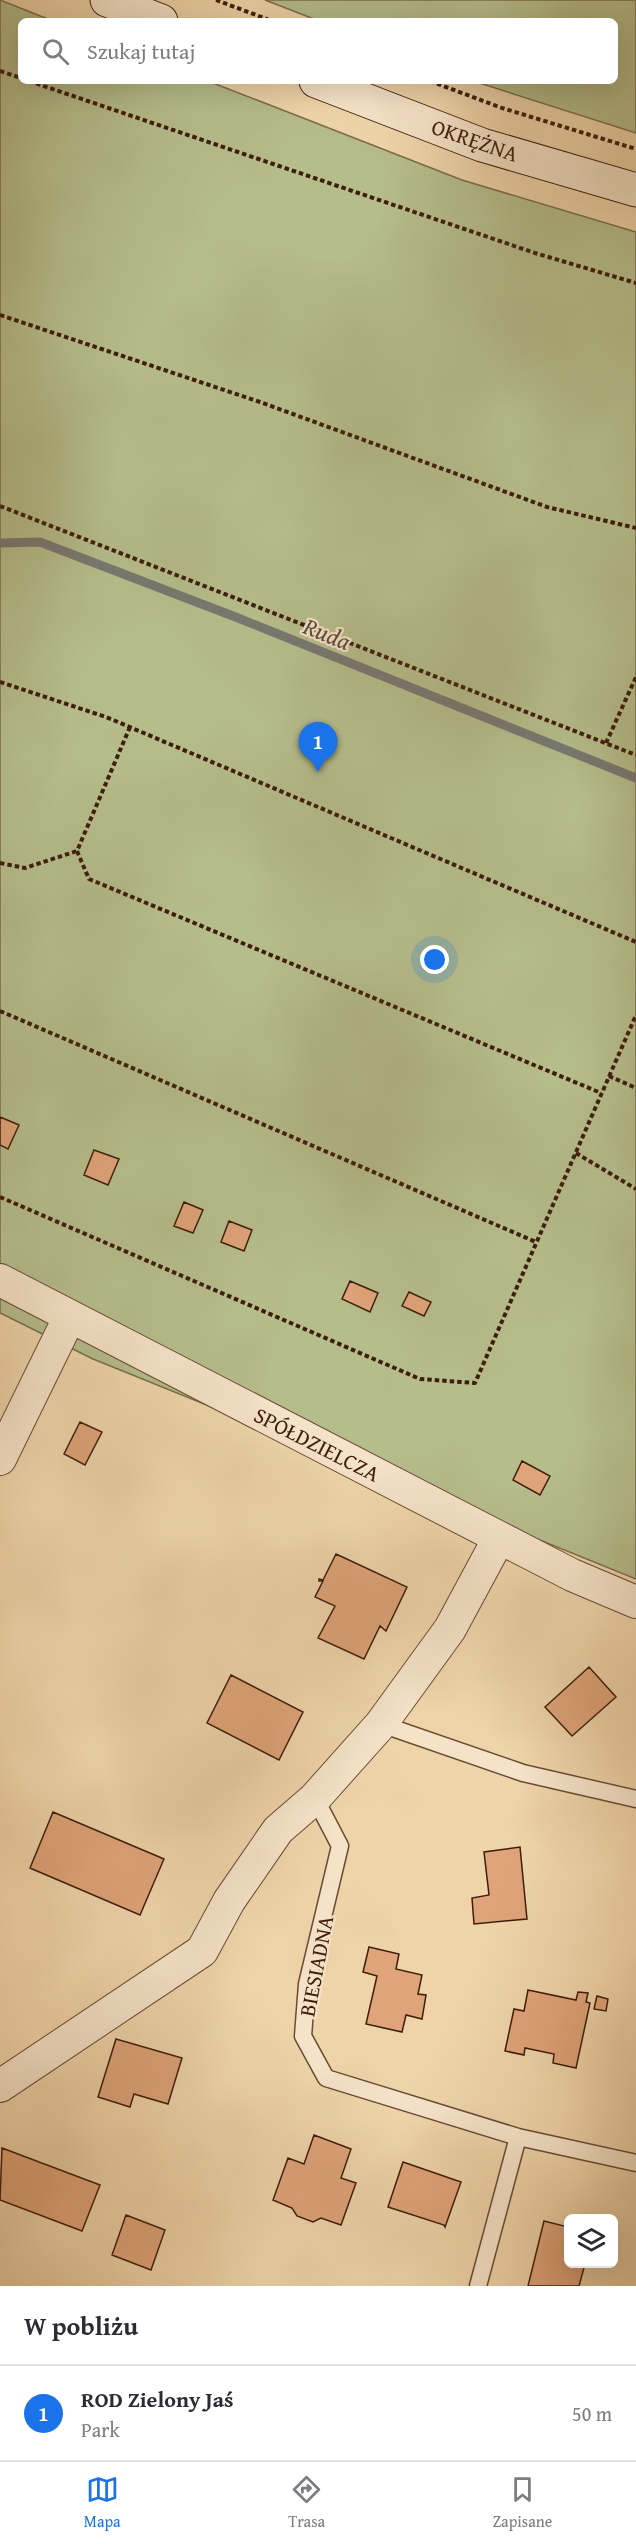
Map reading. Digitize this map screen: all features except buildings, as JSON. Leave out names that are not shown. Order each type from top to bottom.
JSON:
[{"type":"street","points":[[107,0],[153,18]]},
{"type":"street","name":"OKRĘŻNA","points":[[324,84],[482,145],[636,190]]},
{"type":"street","name":"SPÓŁDZIELCZA","points":[[0,1280],[572,1575],[636,1602]]},
{"type":"street","points":[[0,1459],[70,1316]]},
{"type":"street","points":[[0,2086],[202,1951],[229,1901],[278,1830],[315,1798],[381,1724],[450,1629],[500,1538]]},
{"type":"lane","points":[[381,1724],[523,1773],[636,1799]]},
{"type":"lane","name":"BIESIADNA","points":[[315,1798],[340,1846],[307,1984],[303,2036],[326,2078],[518,2137],[636,2163]]},
{"type":"lane","points":[[478,2286],[518,2137]]},
{"type":"path","points":[[216,0],[264,18]]},
{"type":"path","points":[[0,71],[18,77]]},
{"type":"path","points":[[38,84],[535,254],[636,283]]},
{"type":"path","points":[[438,84],[502,108],[636,149]]},
{"type":"path","points":[[0,315],[260,402],[547,507],[636,528]]},
{"type":"path","points":[[0,506],[636,755]]},
{"type":"path","points":[[606,742],[636,676]]},
{"type":"path","points":[[0,682],[130,727],[636,942]]},
{"type":"path","points":[[130,727],[77,851],[89,879],[601,1094]]},
{"type":"path","points":[[0,863],[25,868],[77,851]]},
{"type":"path","points":[[0,1011],[536,1242]]},
{"type":"path","points":[[0,1197],[420,1379],[475,1383],[636,1015]]},
{"type":"path","points":[[609,1076],[636,1088]]},
{"type":"path","points":[[576,1153],[636,1190]]},
{"type":"green space","points":[[0,0],[45,18],[18,18],[18,84],[216,84],[462,180],[636,232],[636,1579],[93,1359],[0,1313]]},
{"type":"green space","points":[[265,0],[636,0],[636,133],[482,84],[618,84],[618,18],[311,18]]},
{"type":"waterway","name":"Ruda","points":[[0,543],[40,542],[233,616],[636,778]]},
{"type":"place","name":"ROD Zielony Jaś","points":[[318,772]]}]
